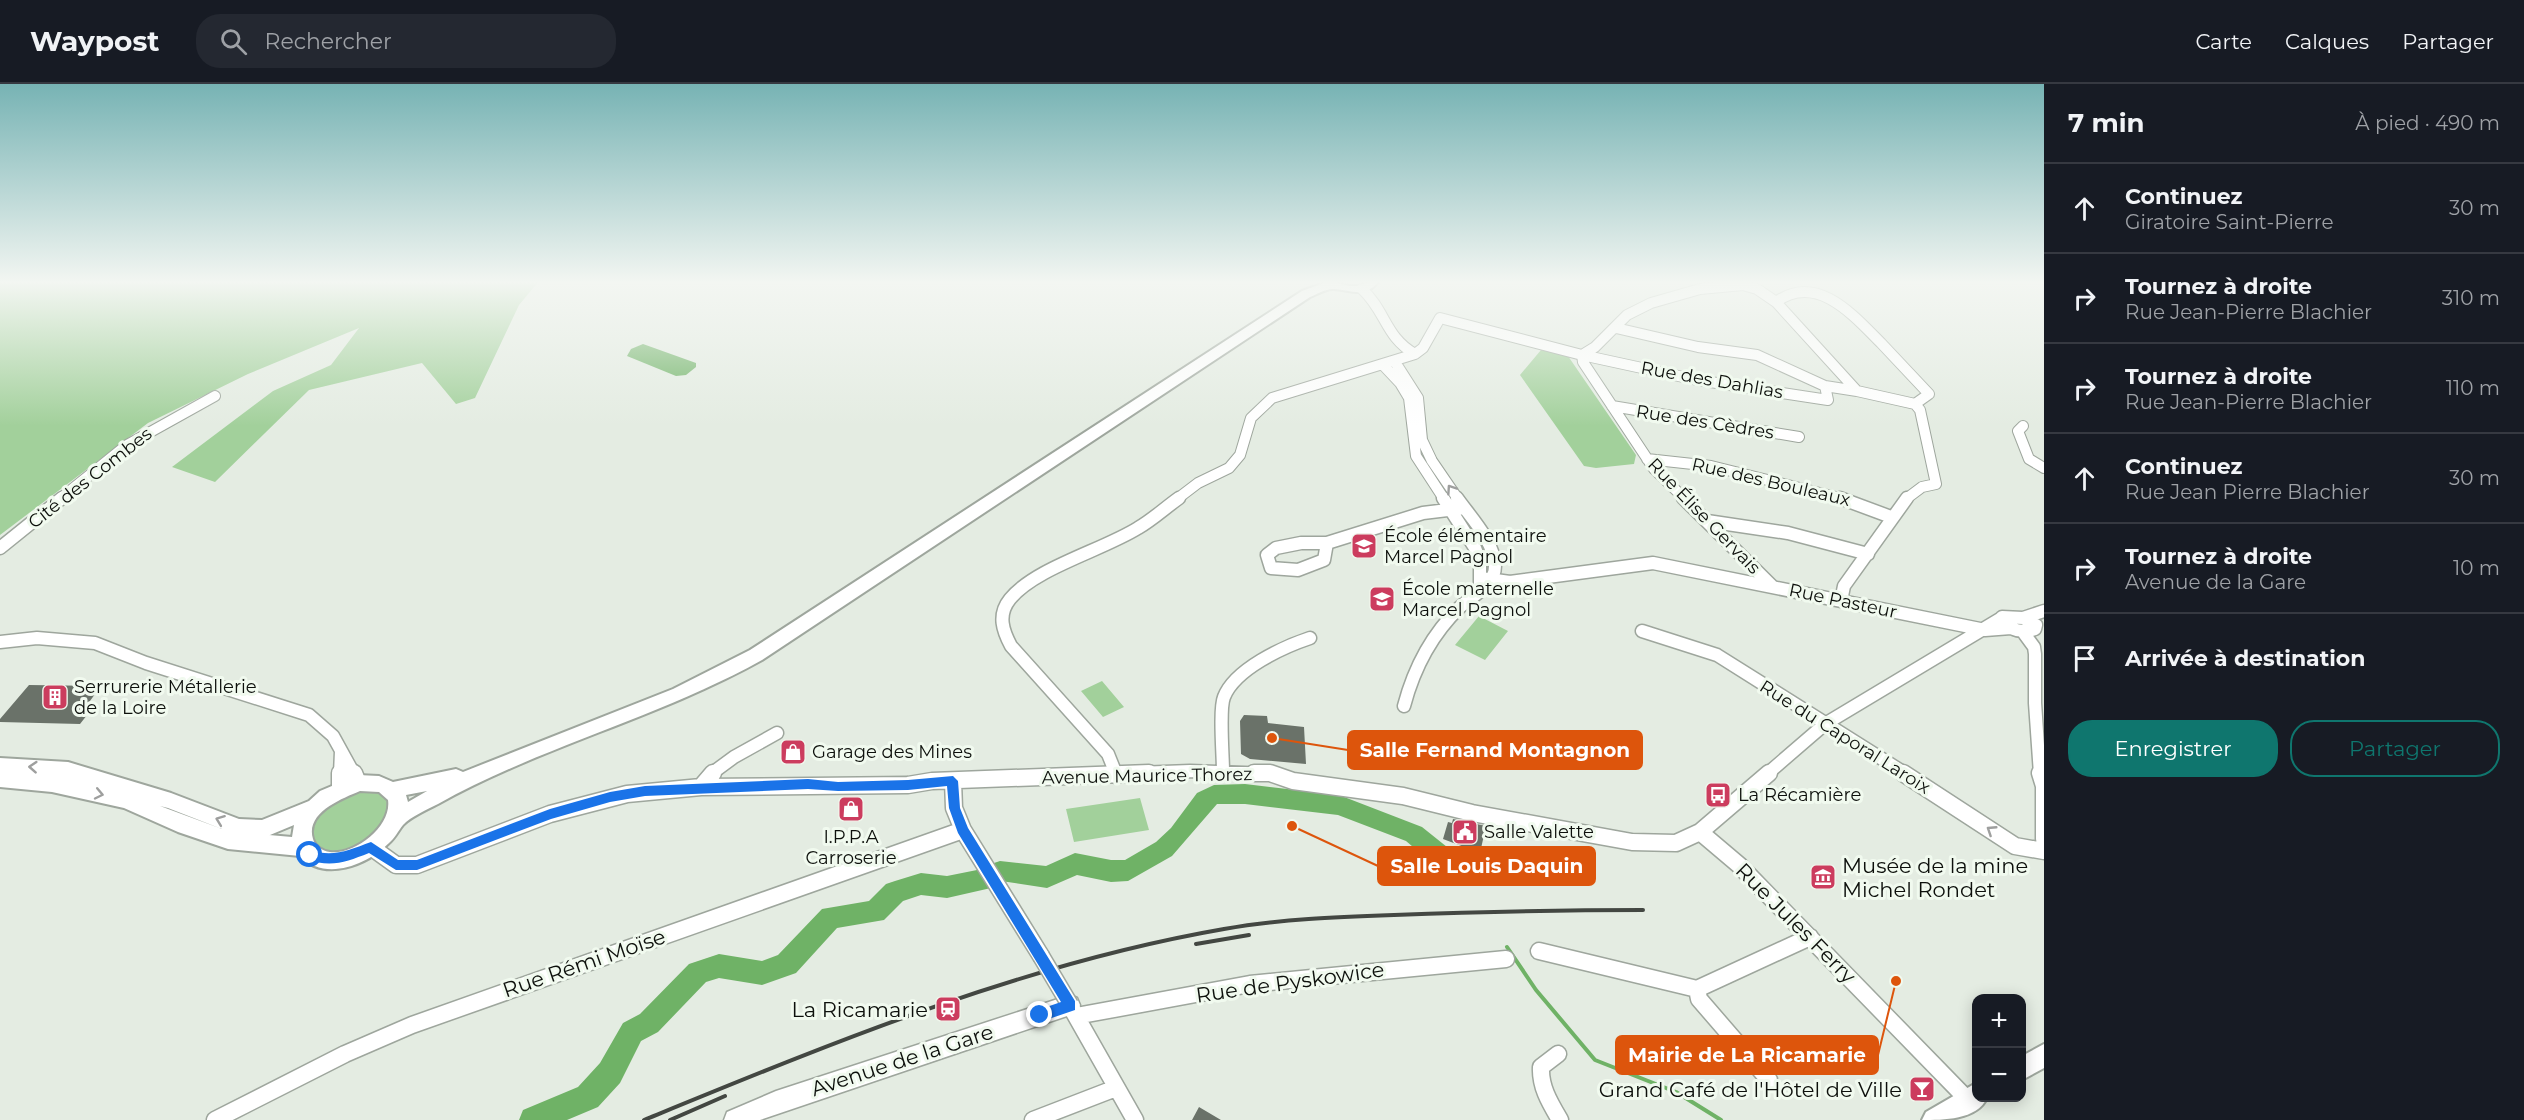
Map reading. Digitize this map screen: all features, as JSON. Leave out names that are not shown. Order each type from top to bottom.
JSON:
[{"type":"main road","points":[[396,819],[425,800],[483,770],[682,693],[756,655],[1252,329]]},
{"type":"main road","points":[[0,766],[68,770],[171,801],[238,827],[263,829],[314,807],[349,786],[383,785],[392,790],[399,808],[396,819],[386,834],[371,847],[355,856],[322,860],[310,855],[302,847],[300,835],[314,807]]},
{"type":"main road","points":[[392,790],[483,770]]},
{"type":"main road","points":[[0,779],[52,784],[127,800],[185,826],[228,840],[302,847]]},
{"type":"main road","points":[[2026,1066],[2044,1055]]},
{"type":"main road","points":[[1934,1120],[1972,1098]]},
{"type":"street","points":[[1387,329],[1399,346],[1415,354]]},
{"type":"street","points":[[1116,775],[1108,754],[1011,646],[1003,631],[1002,616],[1009,600],[1029,582],[1139,528],[1198,483],[1229,468],[1240,455],[1251,418],[1272,398],[1304,386],[1415,354],[1429,340],[1434,329]]},
{"type":"street","points":[[1484,329],[1582,355],[1592,351],[1615,329]]},
{"type":"street","points":[[1622,329],[1698,346],[1757,355],[1825,386],[1915,404],[1920,410],[1936,484],[1922,487],[1909,495],[1891,517],[1868,554],[1844,586],[1840,601]]},
{"type":"street","points":[[1801,329],[1857,391]]},
{"type":"street","points":[[1867,329],[1929,394],[1915,404]]},
{"type":"street","name":"Rue des Dahlias","points":[[1582,355],[1696,380],[1828,400],[1825,386]]},
{"type":"street","name":"Rue Élise Gervais","points":[[1582,355],[1583,362],[1647,459],[1773,587]]},
{"type":"street","points":[[1389,363],[1418,398],[1422,440],[1432,461],[1490,546],[1496,562],[1479,591],[1461,606],[1436,633],[1417,667],[1404,706]]},
{"type":"street","points":[[1389,363],[1411,402],[1411,439],[1416,456],[1475,548],[1486,579]]},
{"type":"street","name":"Cité des Combes","points":[[0,548],[127,445],[215,396]]},
{"type":"street","name":"Rue des Cèdres","points":[[1612,406],[1799,437]]},
{"type":"street","points":[[2023,426],[2018,430],[2030,459],[2044,468]]},
{"type":"street","name":"Rue des Bouleaux","points":[[1647,459],[1711,466],[1830,494],[1891,517]]},
{"type":"street","points":[[1328,543],[1324,560],[1303,571],[1288,572],[1271,568],[1267,562],[1267,555],[1276,548],[1301,543],[1328,543],[1423,513],[1464,508]]},
{"type":"street","points":[[1707,521],[1737,523],[1809,536],[1868,554]]},
{"type":"street","name":"Rue Pasteur","points":[[1486,579],[1510,582],[1653,562],[1985,630]]},
{"type":"street","points":[[2044,611],[2031,626],[2039,704],[2038,770],[2044,786],[2044,838]]},
{"type":"street","name":"Rue Pasteur","points":[[1910,615],[1937,624],[1965,640]]},
{"type":"street","name":"Avenue Maurice Thorez","points":[[371,847],[396,865],[417,865],[576,806],[645,791],[701,787],[897,785],[1223,771],[1270,773],[1293,781],[1403,796],[1448,805],[1472,813],[1632,842],[1676,843],[1700,832],[1825,724],[2000,619],[2031,626]]},
{"type":"street","name":"Avenue Maurice Thorez","points":[[1985,630],[2031,626]]},
{"type":"street","name":"Rue du Caporal Laroix","points":[[1642,631],[1717,655],[2015,846],[2044,851]]},
{"type":"street","points":[[0,642],[37,638],[95,643],[146,663],[309,715],[327,726],[341,751],[349,786]]},
{"type":"street","points":[[1223,771],[1223,698],[1227,691],[1235,681],[1289,644],[1310,638]]},
{"type":"street","points":[[701,787],[705,778],[736,755],[777,733]]},
{"type":"street","points":[[953,781],[954,808],[963,830],[1041,956],[1136,1120]]},
{"type":"street","name":"Rue Rémi Moïse","points":[[215,1120],[334,1059],[412,1025],[963,830]]},
{"type":"street","name":"Rue Jules Ferry","points":[[1700,832],[1731,857],[1972,1098]]},
{"type":"street","points":[[1539,951],[1697,989],[1810,937]]},
{"type":"street","name":"Rue de Pyskowice","points":[[1073,1011],[1250,984],[1506,959]]},
{"type":"street","points":[[1697,989],[1699,999],[1769,1080]]},
{"type":"street","name":"Avenue de la Gare","points":[[735,1120],[776,1102],[1073,1011]]},
{"type":"street","points":[[1558,1054],[1541,1067],[1540,1075],[1542,1086],[1560,1120]]},
{"type":"street","points":[[1033,1120],[1116,1088]]},
{"type":"shaded area","points":[[0,329],[356,329],[248,374],[148,423],[0,535]]},
{"type":"shaded area","points":[[358,329],[507,329],[475,398],[456,404],[422,363],[309,390],[215,482],[172,467],[273,391],[331,365]]},
{"type":"shaded area","points":[[643,344],[696,363],[696,367],[686,375],[676,376],[627,356],[631,349]]},
{"type":"shaded area","points":[[1541,350],[1568,356],[1636,455],[1634,464],[1596,468],[1584,466],[1520,375]]},
{"type":"shaded area","points":[[1479,616],[1508,631],[1485,660],[1455,645]]},
{"type":"shaded area","points":[[1102,681],[1124,707],[1103,717],[1081,691]]},
{"type":"shaded area","points":[[376,789],[390,800],[389,819],[371,836],[355,848],[346,851],[325,851],[312,848],[310,820],[339,794]]},
{"type":"shaded area","points":[[1140,798],[1149,830],[1074,842],[1066,809]]},
{"type":"building","name":"Serrurerie Métallerie de la Loire","points":[[29,685],[101,686],[87,705],[95,705],[80,724],[0,722],[0,719]]},
{"type":"building","points":[[1244,715],[1267,716],[1268,723],[1304,727],[1306,764],[1250,759],[1241,754],[1240,721]]},
{"type":"building","name":"Salle Valette","points":[[1453,819],[1486,826],[1480,853],[1443,839],[1448,822],[1452,823]]},
{"type":"building","points":[[1199,1107],[1221,1120],[1192,1120]]},
{"type":"waterway","points":[[1000,872],[1047,877],[1075,864],[1090,865],[1111,871],[1128,870],[1164,849],[1179,835],[1205,800],[1214,795],[1245,794],[1339,805],[1414,834],[1454,867]]},
{"type":"waterway","points":[[533,1120],[588,1097],[610,1073],[632,1032],[649,1023],[698,973],[719,966],[762,973],[787,964],[831,917],[875,912],[895,892],[921,884],[947,887],[982,880]]},
{"type":"waterway","points":[[1507,947],[1536,990],[1595,1060],[1676,1092],[1721,1120]]},
{"type":"railway","points":[[644,1120],[857,1035],[929,1009],[1075,963],[1149,944],[1224,929],[1309,919],[1487,912],[1643,910]]},
{"type":"railway","points":[[1196,944],[1249,935]]},
{"type":"railway","points":[[670,1120],[725,1096]]},
{"type":"place","name":"École élémentaire Marcel Pagnol","points":[[1364,546]]},
{"type":"place","name":"École maternelle Marcel Pagnol","points":[[1382,599]]},
{"type":"place","name":"Serrurerie Métallerie de la Loire","points":[[55,697]]},
{"type":"place","name":"Salle Fernand Montagnon","points":[[1272,738]]},
{"type":"place","name":"Garage des Mines","points":[[793,752]]},
{"type":"place","name":"La Récamière","points":[[1718,795]]},
{"type":"place","name":"I.P.P.A Carroserie","points":[[851,809]]},
{"type":"place","name":"Salle Louis Daquin","points":[[1292,826]]},
{"type":"place","name":"Salle Valette","points":[[1465,832]]},
{"type":"place","name":"Musée de la mine Michel Rondet","points":[[1823,877]]},
{"type":"place","name":"Mairie de La Ricamarie","points":[[1896,981]]},
{"type":"place","name":"La Ricamarie","points":[[948,1009]]},
{"type":"place","name":"Grand Café de l'Hôtel de Ville","points":[[1922,1089]]},
{"type":"route","points":[[310,855],[322,860],[338,860],[355,856],[371,847],[396,865],[417,865],[441,858],[493,835],[550,814],[610,797],[645,791],[672,788],[808,784],[838,787],[908,785],[953,781],[954,808],[963,830],[1070,1005],[1040,1015]]}]
